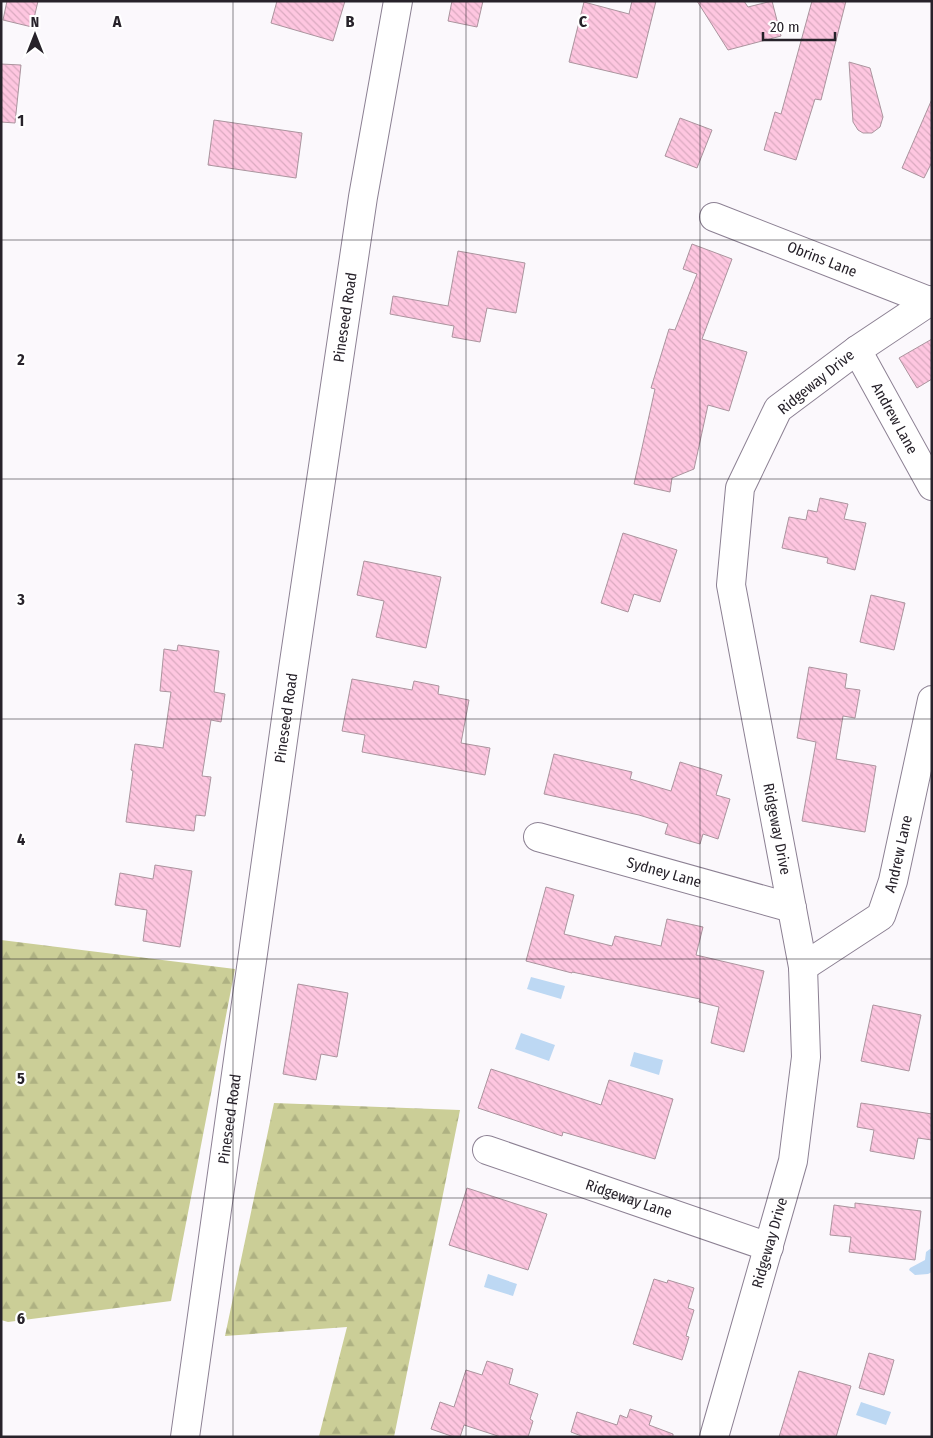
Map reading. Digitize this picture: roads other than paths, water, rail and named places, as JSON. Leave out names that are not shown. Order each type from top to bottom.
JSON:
[{"type":"street","name":"Pineseed Road","points":[[184,1437],[361,206],[398,1]]},
{"type":"street","name":"Obrins Lane","points":[[714,217],[931,300]]},
{"type":"street","name":"Ridgeway Drive","points":[[714,1437],[794,1160],[806,1057],[803,966],[731,584],[740,488],[778,410],[856,350],[931,300]]},
{"type":"street","name":"Andrew Lane","points":[[856,350],[932,486]]},
{"type":"street","name":"Andrew Lane","points":[[803,966],[881,916],[893,881],[932,700]]},
{"type":"street","name":"Sydney Lane","points":[[538,837],[792,908]]},
{"type":"street","name":"Ridgeway Lane","points":[[487,1150],[769,1247]]},
{"type":"water","points":[[531,977],[565,986],[561,999],[527,989]]},
{"type":"water","points":[[521,1033],[555,1045],[549,1061],[515,1049]]},
{"type":"water","points":[[634,1052],[663,1060],[659,1075],[630,1066]]},
{"type":"water","points":[[932,1249],[932,1272],[915,1275],[909,1270],[910,1268],[925,1260],[926,1252]]},
{"type":"water","points":[[488,1274],[517,1284],[513,1296],[484,1287]]},
{"type":"water","points":[[861,1402],[891,1412],[886,1425],[856,1415]]}]
